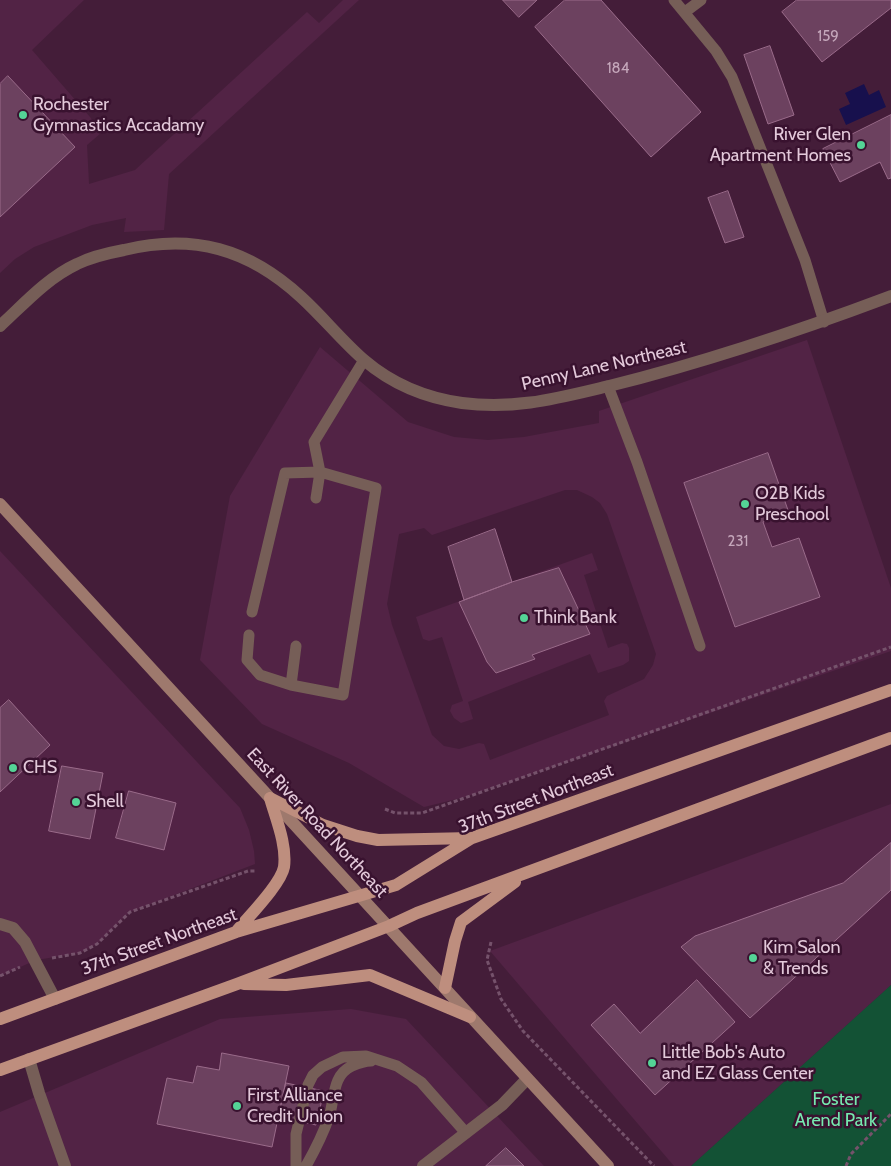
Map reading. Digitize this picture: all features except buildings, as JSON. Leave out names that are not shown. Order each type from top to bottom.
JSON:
[{"type":"main road","name":"37th Street Northeast","points":[[0,1019],[236,932],[359,894],[396,885],[472,838],[891,690]]},
{"type":"main road","points":[[0,1070],[237,984],[389,926],[417,913],[891,738]]},
{"type":"main road","points":[[270,798],[324,825],[357,836],[378,840],[472,838]]},
{"type":"main road","points":[[236,932],[280,878],[284,866],[282,843],[270,798]]},
{"type":"main road","points":[[445,988],[461,922],[529,872]]},
{"type":"main road","points":[[237,984],[286,985],[370,975],[470,1017]]},
{"type":"street","name":"Penny Lane Northeast","points":[[0,326],[53,278],[77,264],[100,255],[130,248],[157,243],[188,243],[215,248],[243,257],[271,274],[300,296],[364,360],[388,378],[410,389],[462,403],[524,404],[565,397],[680,368],[763,343],[891,296]]},
{"type":"street","name":"East River Road Northeast","points":[[0,504],[608,1166]]},
{"type":"street","points":[[0,924],[13,928],[25,942],[55,999]]},
{"type":"street","points":[[29,1060],[65,1166]]},
{"type":"street","points":[[423,1166],[502,1105],[527,1079]]},
{"type":"lane","points":[[674,0],[716,51],[732,77],[805,260],[824,322]]},
{"type":"lane","points":[[685,12],[701,0]]},
{"type":"lane","points":[[316,498],[320,472],[314,442],[364,360]]},
{"type":"lane","points":[[608,386],[700,646]]},
{"type":"lane","points":[[249,635],[246,660],[260,675],[291,685],[343,695],[376,488],[320,472],[285,473],[252,612]]},
{"type":"lane","points":[[291,685],[296,646]]},
{"type":"lane","points":[[296,1166],[296,1134],[308,1085],[314,1074],[322,1067],[343,1057],[366,1056],[397,1066],[421,1082],[466,1133]]},
{"type":"lane","points":[[306,1166],[319,1142],[329,1116],[336,1084],[341,1073],[364,1061],[384,1062]]},
{"type":"path","points":[[385,809],[395,814],[422,813],[891,647]]},
{"type":"path","points":[[0,976],[36,960],[80,953],[96,944],[130,912],[248,871],[256,870]]},
{"type":"path","points":[[491,942],[487,960],[502,999],[523,1031],[654,1166]]},
{"type":"path","points":[[846,1166],[851,1154],[891,1114]]},
{"type":"shaded area","points":[[0,0],[84,0],[32,50],[90,117],[101,133],[87,145],[89,184],[135,170],[307,12],[319,23],[343,0],[359,0],[169,174],[164,230],[124,232],[126,218],[92,225],[34,247],[15,259],[0,273],[0,217],[75,147],[8,76],[0,84]]},
{"type":"shaded area","points":[[864,84],[869,95],[879,90],[886,107],[846,125],[839,109],[850,104],[845,93]]},
{"type":"shaded area","points":[[807,340],[891,588],[891,651],[465,797],[424,807],[349,763],[262,724],[200,660],[230,496],[320,347],[408,422],[454,437],[488,440],[524,437],[599,423],[599,411]],"holes":[[[565,490],[577,490],[600,503],[607,514],[656,654],[653,665],[644,679],[607,696],[604,701],[609,715],[490,760],[484,744],[479,743],[459,749],[444,746],[432,735],[392,625],[387,604],[399,534],[424,528],[432,535]]]},
{"type":"shaded area","points":[[0,551],[240,808],[249,830],[255,864],[130,912],[97,944],[80,953],[36,960],[0,976]]},
{"type":"shaded area","points":[[592,553],[598,570],[584,575],[608,648],[622,643],[627,644],[629,648],[629,661],[623,665],[598,673],[590,654],[468,702],[473,719],[461,723],[454,718],[450,711],[452,705],[463,701],[442,637],[429,641],[423,639],[416,617]]},
{"type":"shaded area","points":[[891,804],[891,985],[691,1166],[674,1166],[490,951]]},
{"type":"shaded area","points":[[351,1009],[406,1019],[544,1166],[0,1166],[0,1112],[220,1019]]},
{"type":"green space","name":"Foster Arend Park","points":[[891,985],[891,1166],[691,1166]]},
{"type":"place","name":"Rochester Gymnastics Accadamy","points":[[23,115]]},
{"type":"place","name":"River Glen Apartment Homes","points":[[861,145]]},
{"type":"place","name":"O2B Kids Preschool","points":[[745,504]]},
{"type":"place","name":"Think Bank","points":[[524,618]]},
{"type":"place","name":"CHS","points":[[13,768]]},
{"type":"place","name":"Shell","points":[[76,802]]},
{"type":"place","name":"Kim Salon & Trends","points":[[753,958]]},
{"type":"place","name":"Little Bob's Auto and EZ Glass Center","points":[[652,1063]]},
{"type":"place","name":"First Alliance Credit Union","points":[[237,1106]]}]
